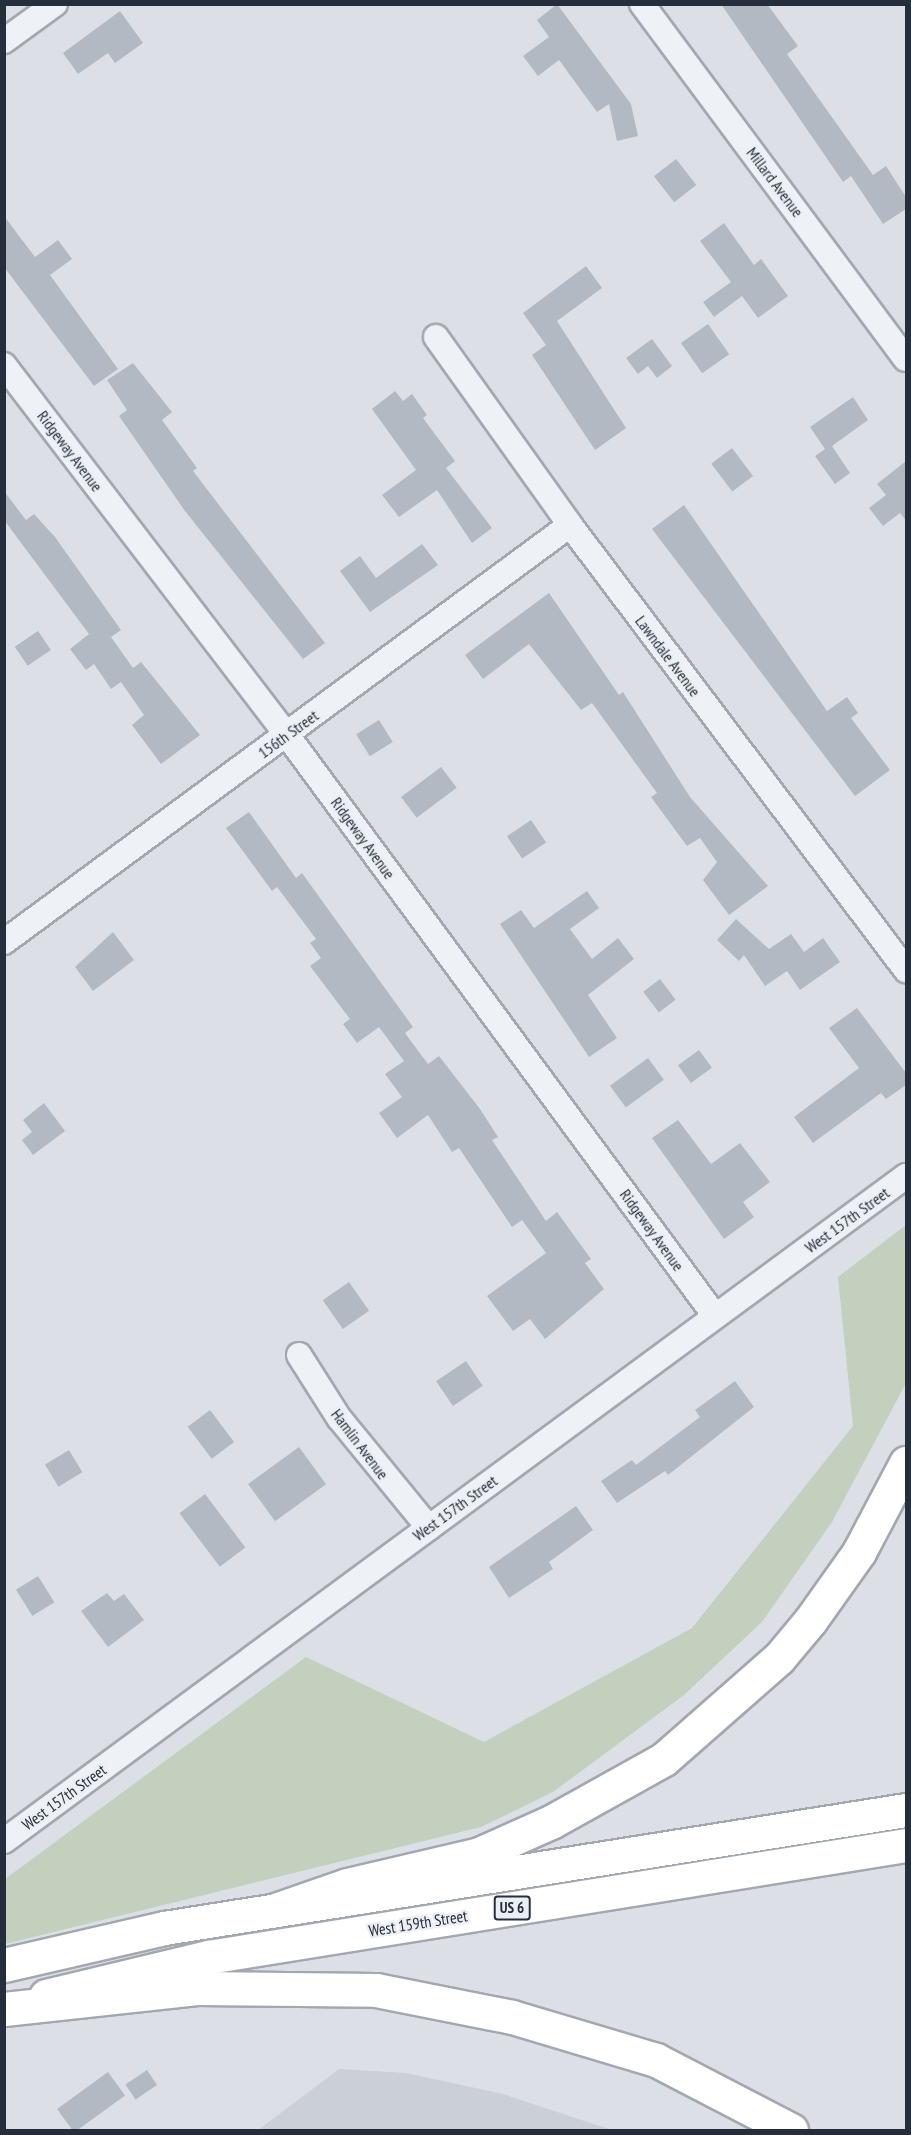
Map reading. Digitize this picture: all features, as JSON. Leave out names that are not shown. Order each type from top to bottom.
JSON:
[{"type":"main road","points":[[275,1910],[347,1885],[479,1854],[551,1822],[664,1759],[779,1658],[810,1621],[860,1552],[906,1463]]},
{"type":"main road","name":"US 6","points":[[4,1965],[100,1940],[906,1810]]},
{"type":"main road","name":"West 159th Street","points":[[4,2009],[117,1975],[208,1957],[906,1845]]},
{"type":"main road","points":[[4,2009],[196,1988],[376,1990],[512,2017],[656,2060],[790,2130]]},
{"type":"street","points":[[4,41],[55,4]]},
{"type":"street","name":"Millard Avenue","points":[[642,4],[906,359]]},
{"type":"street","name":"Lawndale Avenue","points":[[436,337],[570,525],[906,970]]},
{"type":"street","name":"Ridgeway Avenue","points":[[4,366],[287,735],[716,1316]]},
{"type":"street","name":"156th Street","points":[[4,942],[570,525]]},
{"type":"street","name":"West 157th Street","points":[[4,1841],[906,1176]]},
{"type":"street","name":"Hamlin Avenue","points":[[298,1355],[339,1418],[429,1528]]},
{"type":"shaded area","points":[[339,2069],[406,2073],[503,2094],[612,2130],[258,2130]]},
{"type":"green space","points":[[906,1225],[906,1383],[832,1522],[762,1622],[684,1695],[553,1792],[481,1827],[5,1944],[5,1879],[306,1657],[484,1742],[692,1628],[853,1426],[838,1277]]},
{"type":"building","points":[[557,4],[631,104],[638,136],[617,141],[609,104],[597,112],[559,60],[538,76],[523,56],[549,37],[537,20]]},
{"type":"building","points":[[721,4],[767,4],[798,46],[787,54],[873,175],[886,166],[906,197],[906,209],[883,224],[851,176],[843,182]]},
{"type":"building","points":[[120,11],[143,43],[115,63],[108,53],[78,74],[63,53]]},
{"type":"building","points":[[676,159],[696,185],[674,202],[654,176]]},
{"type":"building","points":[[4,216],[35,257],[58,240],[72,259],[50,275],[118,369],[94,386],[4,267]]},
{"type":"building","points":[[724,223],[754,265],[761,259],[788,296],[758,318],[742,296],[714,317],[703,302],[731,282],[700,241]]},
{"type":"building","points":[[586,266],[602,288],[557,321],[626,428],[595,450],[532,355],[546,345],[523,313]]},
{"type":"building","points":[[708,324],[729,354],[702,373],[681,343]]},
{"type":"building","points":[[652,339],[672,366],[657,378],[648,366],[638,374],[626,358]]},
{"type":"building","points":[[133,363],[172,412],[162,420],[197,468],[193,471],[325,643],[303,659],[185,511],[119,416],[127,410],[107,380]]},
{"type":"building","points":[[395,391],[403,401],[412,394],[427,415],[423,418],[455,461],[446,468],[492,528],[472,543],[437,490],[399,517],[382,495],[416,470],[372,409]]},
{"type":"building","points":[[853,397],[868,420],[832,446],[850,473],[835,484],[815,456],[825,449],[810,427]]},
{"type":"building","points":[[732,448],[753,476],[732,492],[711,464]]},
{"type":"building","points":[[906,461],[906,521],[900,513],[883,526],[869,508],[886,495],[877,484]]},
{"type":"building","points":[[4,491],[26,520],[34,514],[55,537],[121,630],[111,637],[133,668],[141,662],[200,735],[161,764],[132,725],[144,715],[121,682],[111,689],[94,664],[86,670],[70,649],[89,634],[4,520]]},
{"type":"building","points":[[684,505],[827,711],[847,697],[858,713],[851,718],[890,770],[855,796],[652,529]]},
{"type":"building","points":[[422,544],[438,565],[370,612],[340,571],[360,556],[376,578]]},
{"type":"building","points":[[549,593],[619,695],[623,692],[690,797],[768,886],[729,915],[703,880],[717,862],[700,838],[687,846],[651,797],[657,793],[592,703],[581,710],[529,644],[483,679],[465,655]]},
{"type":"building","points":[[38,631],[51,650],[28,666],[15,647]]},
{"type":"building","points":[[379,720],[393,742],[370,756],[356,734]]},
{"type":"building","points":[[441,767],[457,788],[417,818],[401,797]]},
{"type":"building","points":[[249,812],[296,878],[302,873],[413,1027],[405,1033],[428,1064],[439,1056],[480,1109],[498,1137],[492,1140],[546,1221],[557,1212],[591,1259],[585,1263],[604,1289],[545,1339],[530,1319],[513,1331],[487,1296],[546,1253],[522,1220],[512,1227],[459,1148],[452,1152],[428,1115],[397,1138],[379,1113],[402,1097],[385,1074],[404,1061],[379,1027],[357,1043],[343,1024],[350,1019],[310,966],[321,958],[310,943],[316,939],[277,887],[272,891],[226,828]]},
{"type":"building","points":[[531,820],[546,842],[522,859],[507,836]]},
{"type":"building","points":[[587,891],[599,908],[570,929],[592,959],[618,938],[634,959],[588,995],[617,1038],[589,1057],[500,924],[521,910],[534,928]]},
{"type":"building","points":[[736,919],[769,949],[791,934],[804,952],[823,938],[840,962],[800,990],[787,971],[765,986],[744,955],[739,961],[717,940]]},
{"type":"building","points":[[113,932],[134,960],[93,991],[75,967]]},
{"type":"building","points":[[660,979],[676,1000],[659,1012],[643,992]]},
{"type":"building","points":[[857,1008],[906,1073],[906,1085],[886,1099],[881,1093],[813,1143],[794,1117],[859,1068],[829,1028]]},
{"type":"building","points":[[699,1050],[712,1068],[691,1083],[678,1065]]},
{"type":"building","points":[[648,1058],[664,1080],[626,1107],[610,1086]]},
{"type":"building","points":[[44,1103],[65,1131],[33,1155],[22,1140],[32,1132],[23,1120]]},
{"type":"building","points":[[678,1120],[711,1164],[740,1143],[770,1182],[743,1202],[754,1217],[724,1239],[652,1138]]},
{"type":"building","points":[[349,1282],[369,1311],[343,1329],[323,1300]]},
{"type":"building","points":[[466,1361],[483,1386],[453,1406],[436,1381]]},
{"type":"building","points":[[735,1381],[754,1407],[668,1475],[665,1471],[617,1503],[601,1481],[632,1460],[636,1465],[700,1417],[695,1410]]},
{"type":"building","points":[[210,1410],[234,1442],[212,1459],[188,1427]]},
{"type":"building","points":[[299,1447],[326,1484],[275,1521],[248,1484]]},
{"type":"building","points":[[69,1450],[82,1472],[58,1487],[45,1464]]},
{"type":"building","points":[[205,1494],[245,1548],[220,1567],[179,1513]]},
{"type":"building","points":[[576,1506],[593,1530],[549,1562],[553,1569],[509,1598],[489,1567]]},
{"type":"building","points":[[38,1576],[54,1602],[32,1616],[16,1590]]},
{"type":"building","points":[[107,1593],[114,1601],[124,1594],[144,1620],[108,1647],[81,1611]]},
{"type":"building","points":[[147,2070],[157,2085],[136,2099],[125,2085]]},
{"type":"building","points":[[108,2072],[125,2095],[78,2130],[72,2130],[57,2109]]}]
